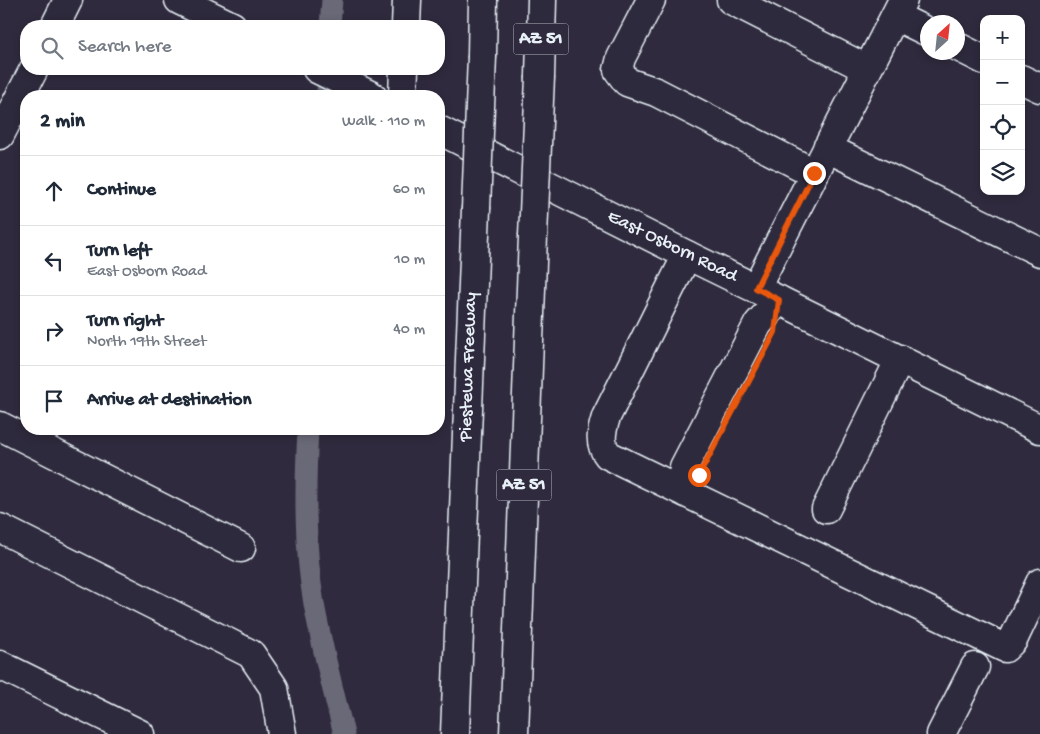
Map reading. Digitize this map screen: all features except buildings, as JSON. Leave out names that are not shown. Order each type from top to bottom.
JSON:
[{"type":"main road","points":[[58,20],[68,0]]},
{"type":"main road","points":[[179,0],[220,20]]},
{"type":"main road","points":[[406,20],[407,0]]},
{"type":"main road","name":"Piestewa Freeway","points":[[455,734],[483,0]]},
{"type":"main road","name":"AZ 51","points":[[515,733],[542,0]]},
{"type":"main road","points":[[651,0],[621,58],[618,70],[627,82],[656,92],[814,173]]},
{"type":"main road","points":[[731,0],[868,69]]},
{"type":"main road","points":[[686,493],[684,467],[758,324],[767,294],[814,173],[899,8],[920,25]]},
{"type":"main road","points":[[965,50],[980,58]]},
{"type":"main road","points":[[23,90],[31,75]]},
{"type":"main road","points":[[330,75],[361,90]]},
{"type":"main road","points":[[403,90],[404,75]]},
{"type":"main road","points":[[1025,81],[1040,88]]},
{"type":"main road","points":[[0,135],[20,96]]},
{"type":"main road","name":"East Osborn Road","points":[[445,133],[1040,429]]},
{"type":"main road","points":[[827,148],[1040,252]]},
{"type":"main road","points":[[687,255],[606,416],[601,440],[603,449],[608,455],[1005,648],[1013,640],[1040,584]]},
{"type":"main road","points":[[826,509],[900,360]]},
{"type":"main road","points":[[0,426],[241,548]]},
{"type":"main road","points":[[0,528],[251,654],[274,688],[282,734]]},
{"type":"main road","points":[[0,664],[140,734]]},
{"type":"main road","points":[[941,734],[975,667]]},
{"type":"main road","points":[[450,734],[456,691]]},
{"type":"waterway","points":[[330,20],[332,0]]},
{"type":"waterway","points":[[327,90],[328,75]]},
{"type":"waterway","points":[[308,435],[306,516],[308,561],[314,604],[344,734]]},
{"type":"route","points":[[699,475],[775,332],[779,300],[756,288],[814,173]]}]
